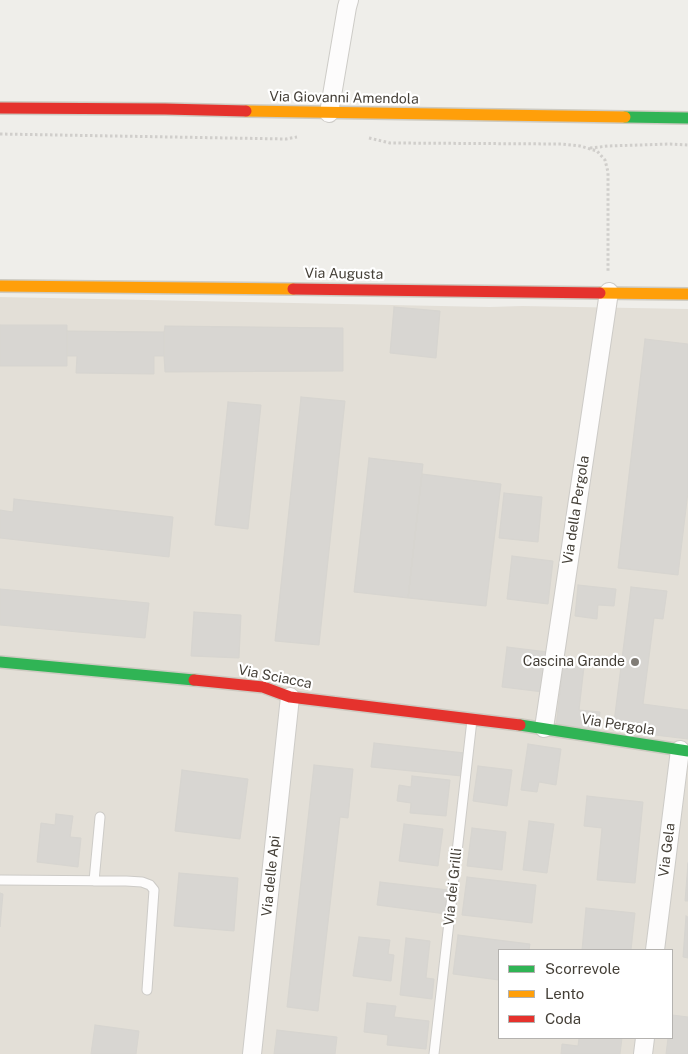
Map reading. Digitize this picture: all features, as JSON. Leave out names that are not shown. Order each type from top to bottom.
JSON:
[{"type":"street","points":[[329,113],[349,0]]},
{"type":"street","name":"Via Giovanni Amendola","points":[[0,108],[174,109],[688,118]]},
{"type":"street","name":"Via Augusta","points":[[0,286],[688,294]]},
{"type":"street","name":"Via della Pergola","points":[[544,728],[609,292]]},
{"type":"street","name":"Via Sciacca","points":[[0,662],[263,687],[290,697],[544,728]]},
{"type":"street","name":"Via delle Api","points":[[252,1054],[290,697]]},
{"type":"street","name":"Via Pergola","points":[[544,728],[684,751]]},
{"type":"street","name":"Via Gela","points":[[655,949],[684,751]]},
{"type":"street","points":[[642,1054],[644,1039]]},
{"type":"lane","name":"Via dei Grilli","points":[[434,1054],[472,719]]},
{"type":"lane","points":[[94,881],[100,817]]},
{"type":"lane","points":[[0,880],[142,882],[150,885],[154,890],[146,990]]},
{"type":"path","points":[[352,113],[367,138],[390,143],[560,144],[580,146],[597,151],[605,160],[608,172],[609,292]]},
{"type":"path","points":[[0,134],[286,139],[300,136]]},
{"type":"path","points":[[589,148],[688,144]]},
{"type":"shaded area","points":[[0,297],[688,309],[688,1054],[0,1054]]},
{"type":"building","points":[[394,307],[440,311],[436,358],[390,353]]},
{"type":"building","points":[[0,325],[67,325],[67,366],[0,366]]},
{"type":"building","points":[[165,326],[343,328],[343,371],[165,372]]},
{"type":"building","points":[[67,331],[164,332],[164,356],[154,356],[154,374],[76,373],[77,356],[67,356]]},
{"type":"building","points":[[645,339],[688,344],[688,492],[678,575],[618,568]]},
{"type":"building","points":[[301,397],[345,401],[319,645],[275,641]]},
{"type":"building","points":[[228,402],[261,405],[248,529],[215,525]]},
{"type":"building","points":[[369,458],[423,464],[408,598],[354,592]]},
{"type":"building","points":[[422,474],[501,484],[486,606],[408,598]]},
{"type":"building","points":[[504,493],[542,497],[538,542],[499,538]]},
{"type":"building","points":[[14,499],[173,517],[169,557],[0,538],[0,510],[13,512]]},
{"type":"building","points":[[512,556],[553,561],[548,604],[507,599]]},
{"type":"building","points":[[578,585],[616,589],[614,606],[598,605],[597,619],[575,616]]},
{"type":"building","name":"Cascina Grande","points":[[631,587],[667,591],[663,619],[654,618],[643,704],[688,710],[688,739],[613,730]]},
{"type":"building","points":[[0,589],[149,603],[145,638],[0,625]]},
{"type":"building","points":[[194,612],[241,615],[239,658],[191,656]]},
{"type":"building","points":[[507,647],[548,652],[543,692],[502,687]]},
{"type":"building","points":[[563,665],[584,667],[579,710],[600,712],[598,730],[556,726]]},
{"type":"building","points":[[374,743],[465,753],[462,776],[371,767]]},
{"type":"building","points":[[528,744],[561,749],[556,785],[539,782],[537,792],[521,790]]},
{"type":"building","points":[[314,765],[353,769],[348,818],[340,817],[318,1011],[287,1007]]},
{"type":"building","points":[[478,766],[512,770],[507,806],[473,801]]},
{"type":"building","points":[[182,770],[248,779],[240,839],[175,831]]},
{"type":"building","points":[[412,776],[450,780],[446,816],[410,813],[411,803],[397,801],[399,785],[411,787]]},
{"type":"building","points":[[587,796],[643,802],[635,883],[597,880],[602,828],[584,826]]},
{"type":"building","points":[[56,814],[73,816],[70,837],[81,838],[78,867],[37,862],[41,823],[55,825]]},
{"type":"building","points":[[529,821],[554,824],[547,873],[523,870]]},
{"type":"building","points":[[404,824],[443,829],[438,866],[399,861]]},
{"type":"building","points":[[472,828],[506,832],[502,870],[467,866]]},
{"type":"building","points":[[688,863],[688,901],[685,901]]},
{"type":"building","points":[[179,873],[238,878],[234,931],[174,926]]},
{"type":"building","points":[[467,877],[536,885],[532,923],[462,915]]},
{"type":"building","points":[[380,882],[449,890],[446,914],[377,905]]},
{"type":"building","points":[[0,893],[3,894],[0,927]]},
{"type":"building","points":[[586,908],[635,913],[631,949],[582,949]]},
{"type":"building","points":[[686,916],[688,917],[688,958],[683,957]]},
{"type":"building","points":[[458,935],[530,944],[529,949],[498,949],[498,980],[453,974]]},
{"type":"building","points":[[359,937],[390,940],[388,954],[394,955],[391,981],[353,976]]},
{"type":"building","points":[[406,938],[430,941],[426,978],[434,979],[432,999],[400,995]]},
{"type":"building","points":[[367,1003],[396,1006],[394,1017],[429,1021],[426,1049],[387,1045],[388,1035],[364,1032]]},
{"type":"building","points":[[673,1015],[688,1017],[688,1054],[666,1054],[668,1039],[673,1039]]},
{"type":"building","points":[[95,1025],[139,1031],[136,1054],[91,1054]]},
{"type":"building","points":[[277,1030],[337,1037],[335,1054],[274,1054]]},
{"type":"building","points":[[579,1039],[622,1039],[620,1054],[561,1054],[562,1044],[578,1046]]},
{"type":"traffic: fast","points":[[625,117],[688,118]]},
{"type":"traffic: fast","points":[[0,662],[194,680]]},
{"type":"traffic: fast","points":[[520,725],[688,751]]},
{"type":"traffic: slow","points":[[246,111],[625,117]]},
{"type":"traffic: slow","points":[[0,286],[293,289]]},
{"type":"traffic: slow","points":[[600,293],[688,294]]},
{"type":"traffic: jam","points":[[0,108],[246,111]]},
{"type":"traffic: jam","points":[[293,289],[600,293]]},
{"type":"traffic: jam","points":[[194,680],[263,687],[290,697],[520,725]]},
{"type":"place","name":"Cascina Grande","points":[[635,662]]}]
